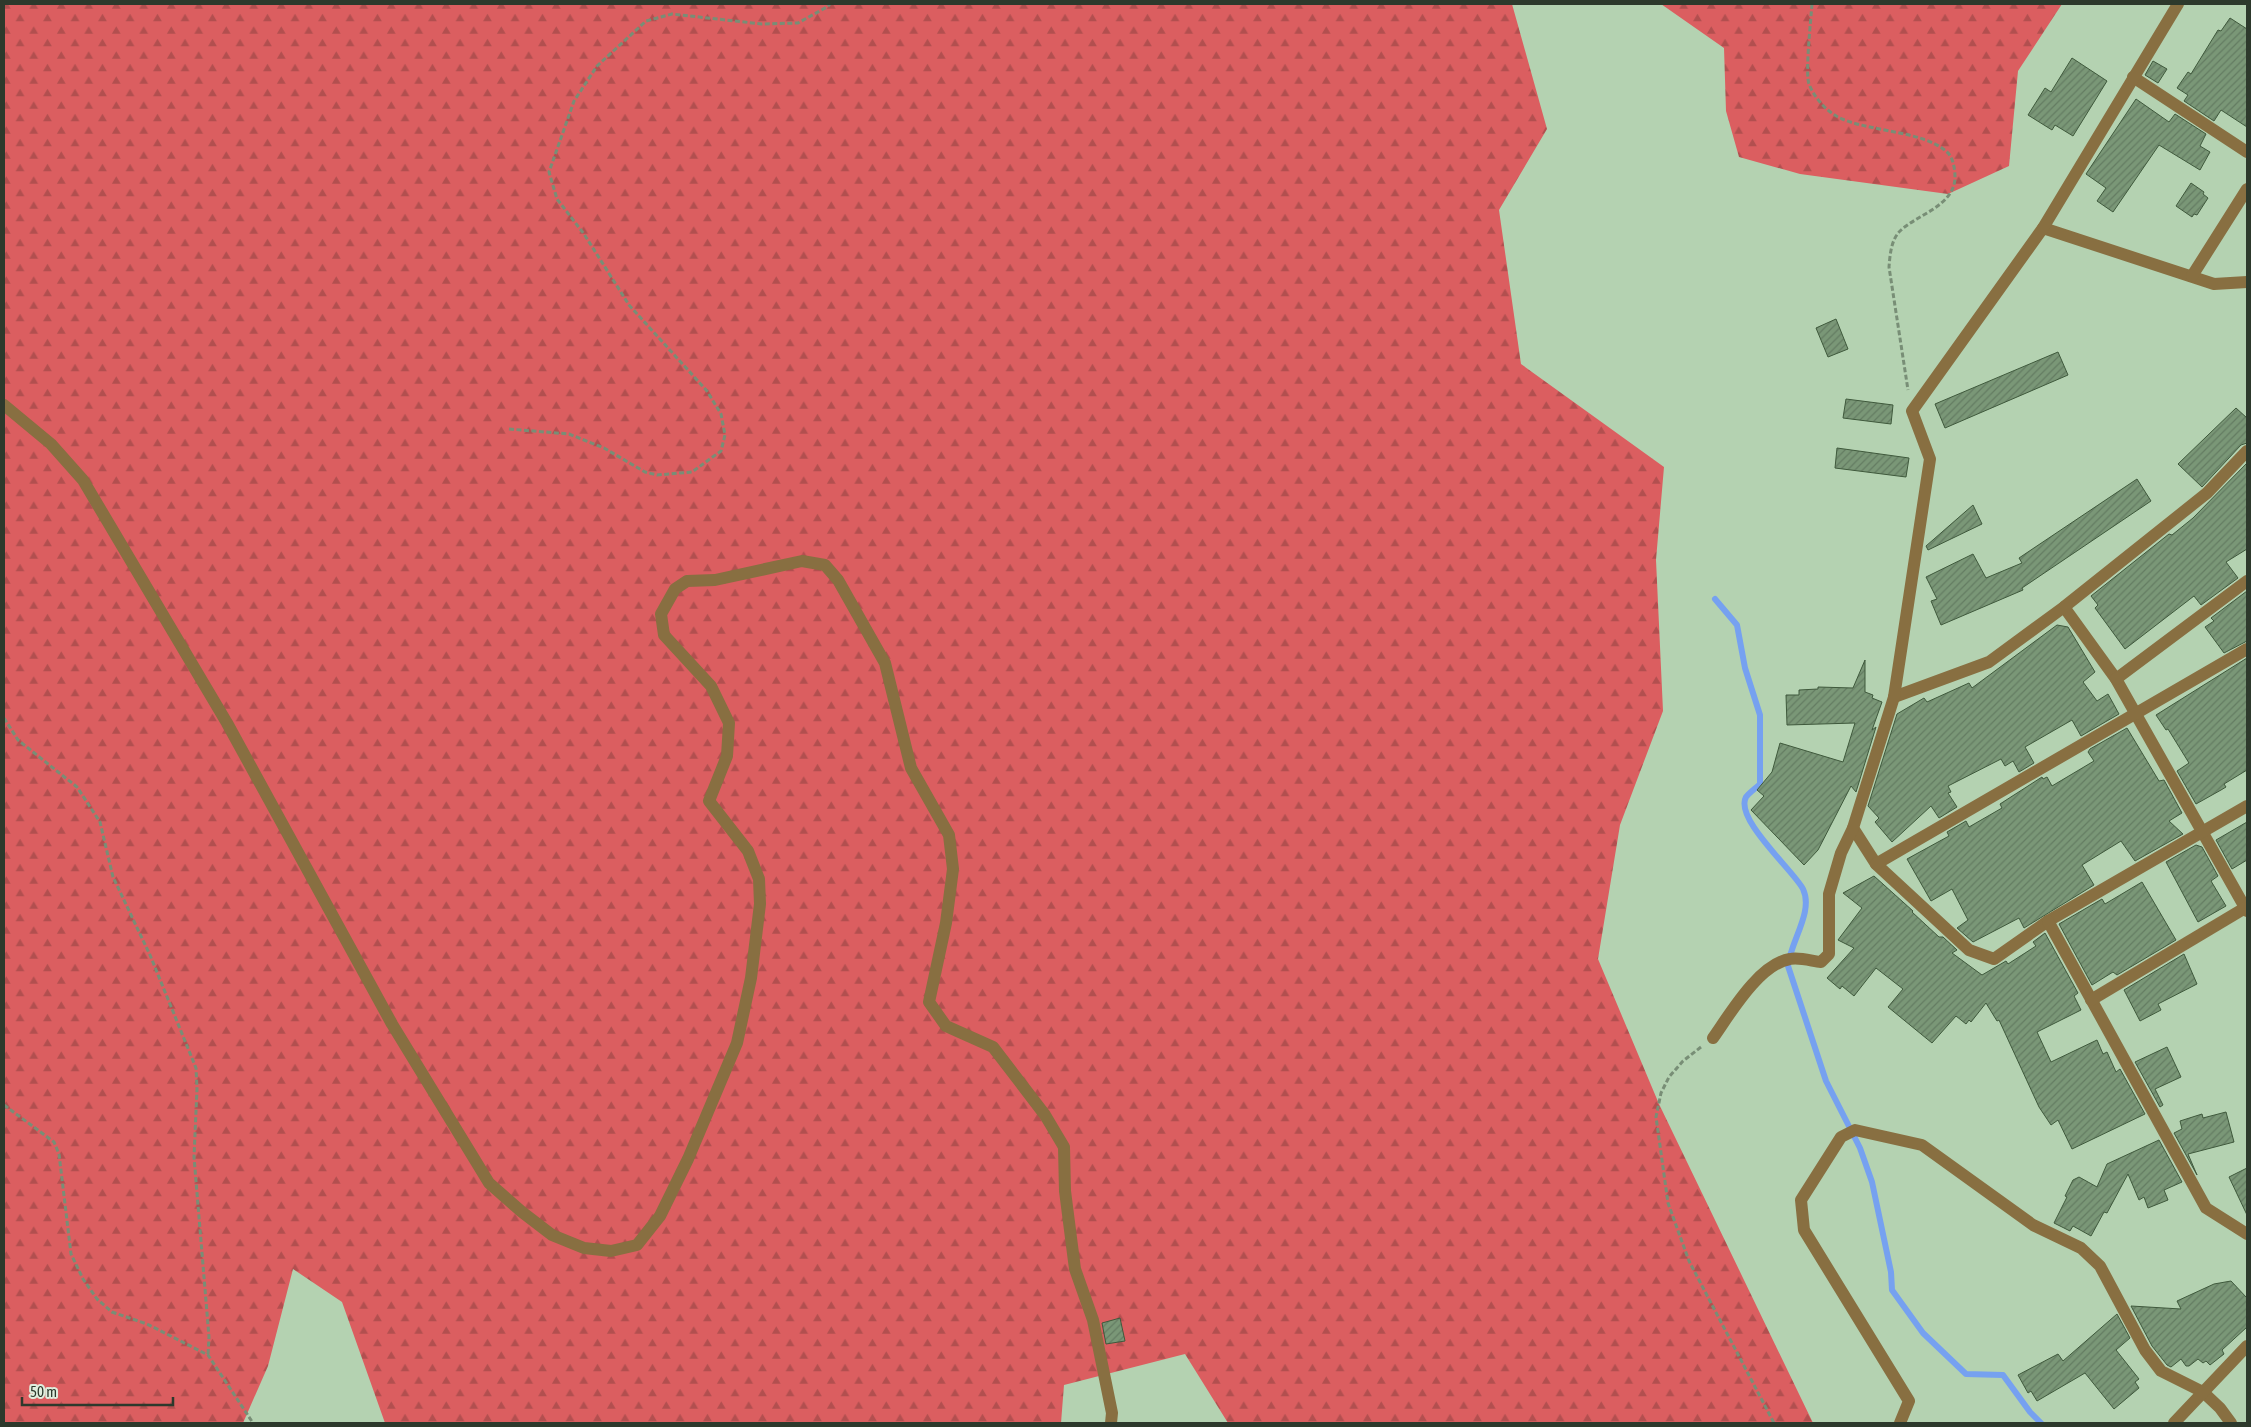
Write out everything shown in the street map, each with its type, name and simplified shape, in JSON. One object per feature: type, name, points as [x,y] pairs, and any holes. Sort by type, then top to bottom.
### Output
[{"type":"street","points":[[1713,1038],[1746,993],[1766,970],[1790,959],[1821,962],[1829,954],[1829,894],[1841,853],[1853,828],[1894,697],[1930,459],[1912,411],[2043,228],[2178,4]]},
{"type":"street","points":[[2133,77],[2247,152]]},
{"type":"street","points":[[2192,276],[2247,189]]},
{"type":"street","points":[[2043,228],[2214,284],[2247,282]]},
{"type":"street","points":[[4,405],[52,444],[83,480],[227,723],[392,1024],[489,1182],[522,1212],[552,1235],[584,1248],[611,1251],[638,1245],[660,1216],[688,1159],[737,1043],[752,968],[760,904],[759,879],[748,851],[709,801],[727,756],[729,723],[711,686],[664,635],[661,614],[675,589],[687,581],[715,580],[802,561],[825,566],[838,580],[885,664],[911,768],[949,835],[953,870],[946,923],[929,1002],[946,1026],[993,1047],[1044,1115],[1064,1147],[1065,1191],[1075,1269],[1094,1320],[1112,1413],[1111,1423]]},
{"type":"street","points":[[1894,697],[1988,662],[2064,607],[2207,493],[2247,452]]},
{"type":"street","points":[[2116,679],[2247,581]]},
{"type":"street","points":[[2064,607],[2116,679],[2246,910],[2090,1000]]},
{"type":"street","points":[[1876,864],[2247,649]]},
{"type":"street","points":[[1853,828],[1876,864],[1969,950],[1994,959],[2048,921],[2247,806]]},
{"type":"street","points":[[2048,921],[2206,1208],[2247,1234]]},
{"type":"street","points":[[1900,1423],[1909,1401],[1804,1230],[1801,1200],[1841,1137],[1856,1130],[1922,1145],[2033,1225],[2081,1248],[2100,1266],[2144,1350],[2160,1371],[2203,1392],[2220,1408],[2231,1423]]},
{"type":"street","points":[[2174,1423],[2247,1346]]},
{"type":"path","points":[[508,429],[569,434],[604,448],[645,472],[657,475],[692,472],[721,451],[725,435],[721,414],[707,391],[629,305],[584,234],[557,199],[549,172],[574,101],[597,66],[646,22],[672,14],[762,24],[798,23],[827,8],[830,4]]},
{"type":"path","points":[[1812,4],[1808,82],[1819,102],[1838,118],[1929,142],[1948,152],[1953,164],[1955,179],[1948,194],[1935,208],[1899,232],[1890,250],[1889,267],[1912,411]]},
{"type":"path","points":[[4,718],[18,740],[77,787],[100,822],[113,877],[150,954],[196,1068],[198,1089],[194,1158],[208,1328],[208,1355]]},
{"type":"path","points":[[1713,1038],[1683,1061],[1669,1077],[1661,1093],[1656,1117],[1668,1203],[1689,1261],[1774,1423]]},
{"type":"path","points":[[4,1105],[54,1142],[59,1154],[71,1254],[83,1279],[97,1299],[112,1312],[148,1324],[208,1355],[253,1423]]},
{"type":"green space","points":[[4,4],[1512,4],[1547,129],[1499,210],[1521,364],[1664,467],[1656,560],[1663,711],[1620,825],[1598,959],[1659,1104],[1813,1423],[1228,1423],[1185,1354],[1064,1385],[1061,1423],[385,1423],[342,1302],[293,1269],[268,1366],[243,1423],[4,1423]]},
{"type":"green space","points":[[1661,4],[2062,4],[2018,71],[2009,166],[1948,194],[1800,174],[1739,157],[1726,111],[1724,48]]},
{"type":"building","points":[[2230,18],[2247,29],[2247,127],[2221,110],[2214,121],[2184,101],[2188,95],[2177,88],[2188,72],[2191,74],[2218,30],[2221,31]]},
{"type":"building","points":[[2072,58],[2107,81],[2073,136],[2055,125],[2052,130],[2028,115],[2045,88],[2051,92]]},
{"type":"building","points":[[2153,61],[2167,69],[2158,83],[2145,75]]},
{"type":"building","points":[[2136,99],[2169,122],[2175,114],[2206,134],[2200,146],[2210,152],[2200,170],[2159,145],[2113,212],[2097,201],[2106,188],[2086,174]]},
{"type":"building","points":[[2191,183],[2204,192],[2203,194],[2208,198],[2197,215],[2194,214],[2192,217],[2176,206]]},
{"type":"building","points":[[1836,319],[1848,349],[1828,357],[1816,328]]},
{"type":"building","points":[[2058,352],[2068,375],[1945,428],[1935,404]]},
{"type":"building","points":[[1846,399],[1893,405],[1891,424],[1843,418]]},
{"type":"building","points":[[2236,408],[2247,418],[2247,443],[2241,445],[2202,487],[2178,464]]},
{"type":"building","points":[[1837,448],[1909,458],[1906,477],[1835,468]]},
{"type":"building","points":[[2247,463],[2247,549],[2226,562],[2238,578],[2201,605],[2194,596],[2125,649],[2095,608],[2098,605],[2091,596],[2169,534],[2172,535],[2193,518]]},
{"type":"building","points":[[2137,479],[2151,501],[2022,588],[2023,590],[1941,625],[1931,601],[1937,599],[1926,577],[1973,554],[1986,578],[2022,563],[2019,558]]},
{"type":"building","points":[[1973,505],[1982,524],[1928,550],[1926,546]]},
{"type":"building","points":[[2247,591],[2247,641],[2224,653],[2205,627],[2214,621],[2211,618]]},
{"type":"building","points":[[2057,625],[2068,627],[2095,672],[2083,682],[2097,701],[2108,694],[2119,714],[2081,736],[2072,720],[2025,747],[2034,763],[2019,772],[2013,761],[2005,766],[2001,759],[1948,786],[1951,792],[1948,793],[1957,807],[1939,818],[1931,806],[1892,842],[1875,822],[1879,818],[1868,806],[1897,714],[1924,698],[1927,702],[1969,683],[1972,688]]},
{"type":"building","points":[[2247,658],[2247,770],[2224,784],[2226,787],[2196,804],[2177,771],[2189,763],[2168,729],[2166,730],[2156,715]]},
{"type":"building","points":[[1865,660],[1865,692],[1873,695],[1872,698],[1882,702],[1872,730],[1876,727],[1856,792],[1851,786],[1818,850],[1804,865],[1751,810],[1764,796],[1757,790],[1772,772],[1780,743],[1843,762],[1855,723],[1787,725],[1786,695],[1799,695],[1799,690],[1818,689],[1818,687],[1853,688]]},
{"type":"building","points":[[2127,728],[2159,781],[2164,780],[2182,813],[2169,821],[2183,834],[2135,861],[2121,841],[2082,865],[2094,885],[2024,928],[2019,918],[1973,942],[1957,928],[1968,920],[1952,889],[1931,901],[1907,859],[1949,836],[1947,832],[1966,821],[1969,827],[2002,808],[2000,804],[2042,777],[2043,779],[2047,777],[2052,786],[2094,761],[2088,752],[2090,749]]},
{"type":"building","points":[[2247,822],[2247,860],[2232,869],[2216,840]]},
{"type":"building","points":[[2196,845],[2202,847],[2218,876],[2211,881],[2226,906],[2198,922],[2166,862]]},
{"type":"building","points":[[1874,876],[1939,937],[1943,937],[1957,950],[1952,953],[1982,975],[2006,961],[2008,964],[2036,946],[2033,942],[2045,933],[2078,993],[2074,996],[2081,1010],[2037,1032],[2051,1062],[2097,1040],[2103,1054],[2107,1052],[2116,1072],[2120,1069],[2145,1114],[2072,1149],[2058,1120],[2051,1125],[2039,1107],[1999,1020],[1997,1021],[1986,1003],[1971,1022],[1969,1020],[1966,1024],[1956,1016],[1932,1043],[1888,1007],[1903,989],[1876,968],[1854,996],[1842,986],[1840,989],[1827,978],[1854,948],[1838,940],[1862,908],[1843,893]]},
{"type":"building","points":[[2142,882],[2176,940],[2117,975],[2113,972],[2092,985],[2059,924],[2102,899],[2105,904]]},
{"type":"building","points":[[2184,954],[2197,984],[2158,1004],[2161,1010],[2140,1021],[2124,990]]},
{"type":"building","points":[[2167,1047],[2181,1077],[2155,1089],[2163,1105],[2160,1107],[2135,1062]]},
{"type":"building","points":[[2226,1112],[2234,1142],[2188,1154],[2197,1175],[2174,1133],[2182,1129],[2180,1121],[2202,1114],[2203,1118]]},
{"type":"building","points":[[2159,1140],[2182,1182],[2164,1190],[2168,1200],[2148,1208],[2144,1197],[2139,1200],[2128,1174],[2107,1213],[2104,1212],[2091,1236],[2073,1226],[2070,1231],[2054,1223],[2073,1180],[2079,1177],[2097,1187],[2107,1164]]},
{"type":"building","points":[[2247,1168],[2247,1215],[2229,1177]]},
{"type":"building","points":[[2231,1281],[2247,1298],[2247,1327],[2222,1350],[2224,1354],[2210,1365],[2206,1361],[2203,1363],[2198,1359],[2189,1366],[2186,1366],[2181,1359],[2171,1367],[2167,1365],[2152,1346],[2131,1306],[2181,1309],[2177,1301],[2214,1284]]},
{"type":"building","points":[[2117,1314],[2130,1338],[2116,1350],[2139,1379],[2135,1382],[2139,1388],[2114,1409],[2085,1373],[2037,1401],[2031,1391],[2028,1393],[2018,1375],[2058,1354],[2063,1361]]},
{"type":"building","points":[[1120,1318],[1125,1341],[1106,1344],[1102,1323]]},
{"type":"waterway","points":[[1715,599],[1737,625],[1745,668],[1760,715],[1760,784],[1746,797],[1745,807],[1756,831],[1803,889],[1806,898],[1804,917],[1788,966],[1826,1081],[1860,1148],[1872,1182],[1891,1272],[1892,1290],[1923,1333],[1966,1374],[2003,1375],[2030,1412],[2041,1423]]}]
